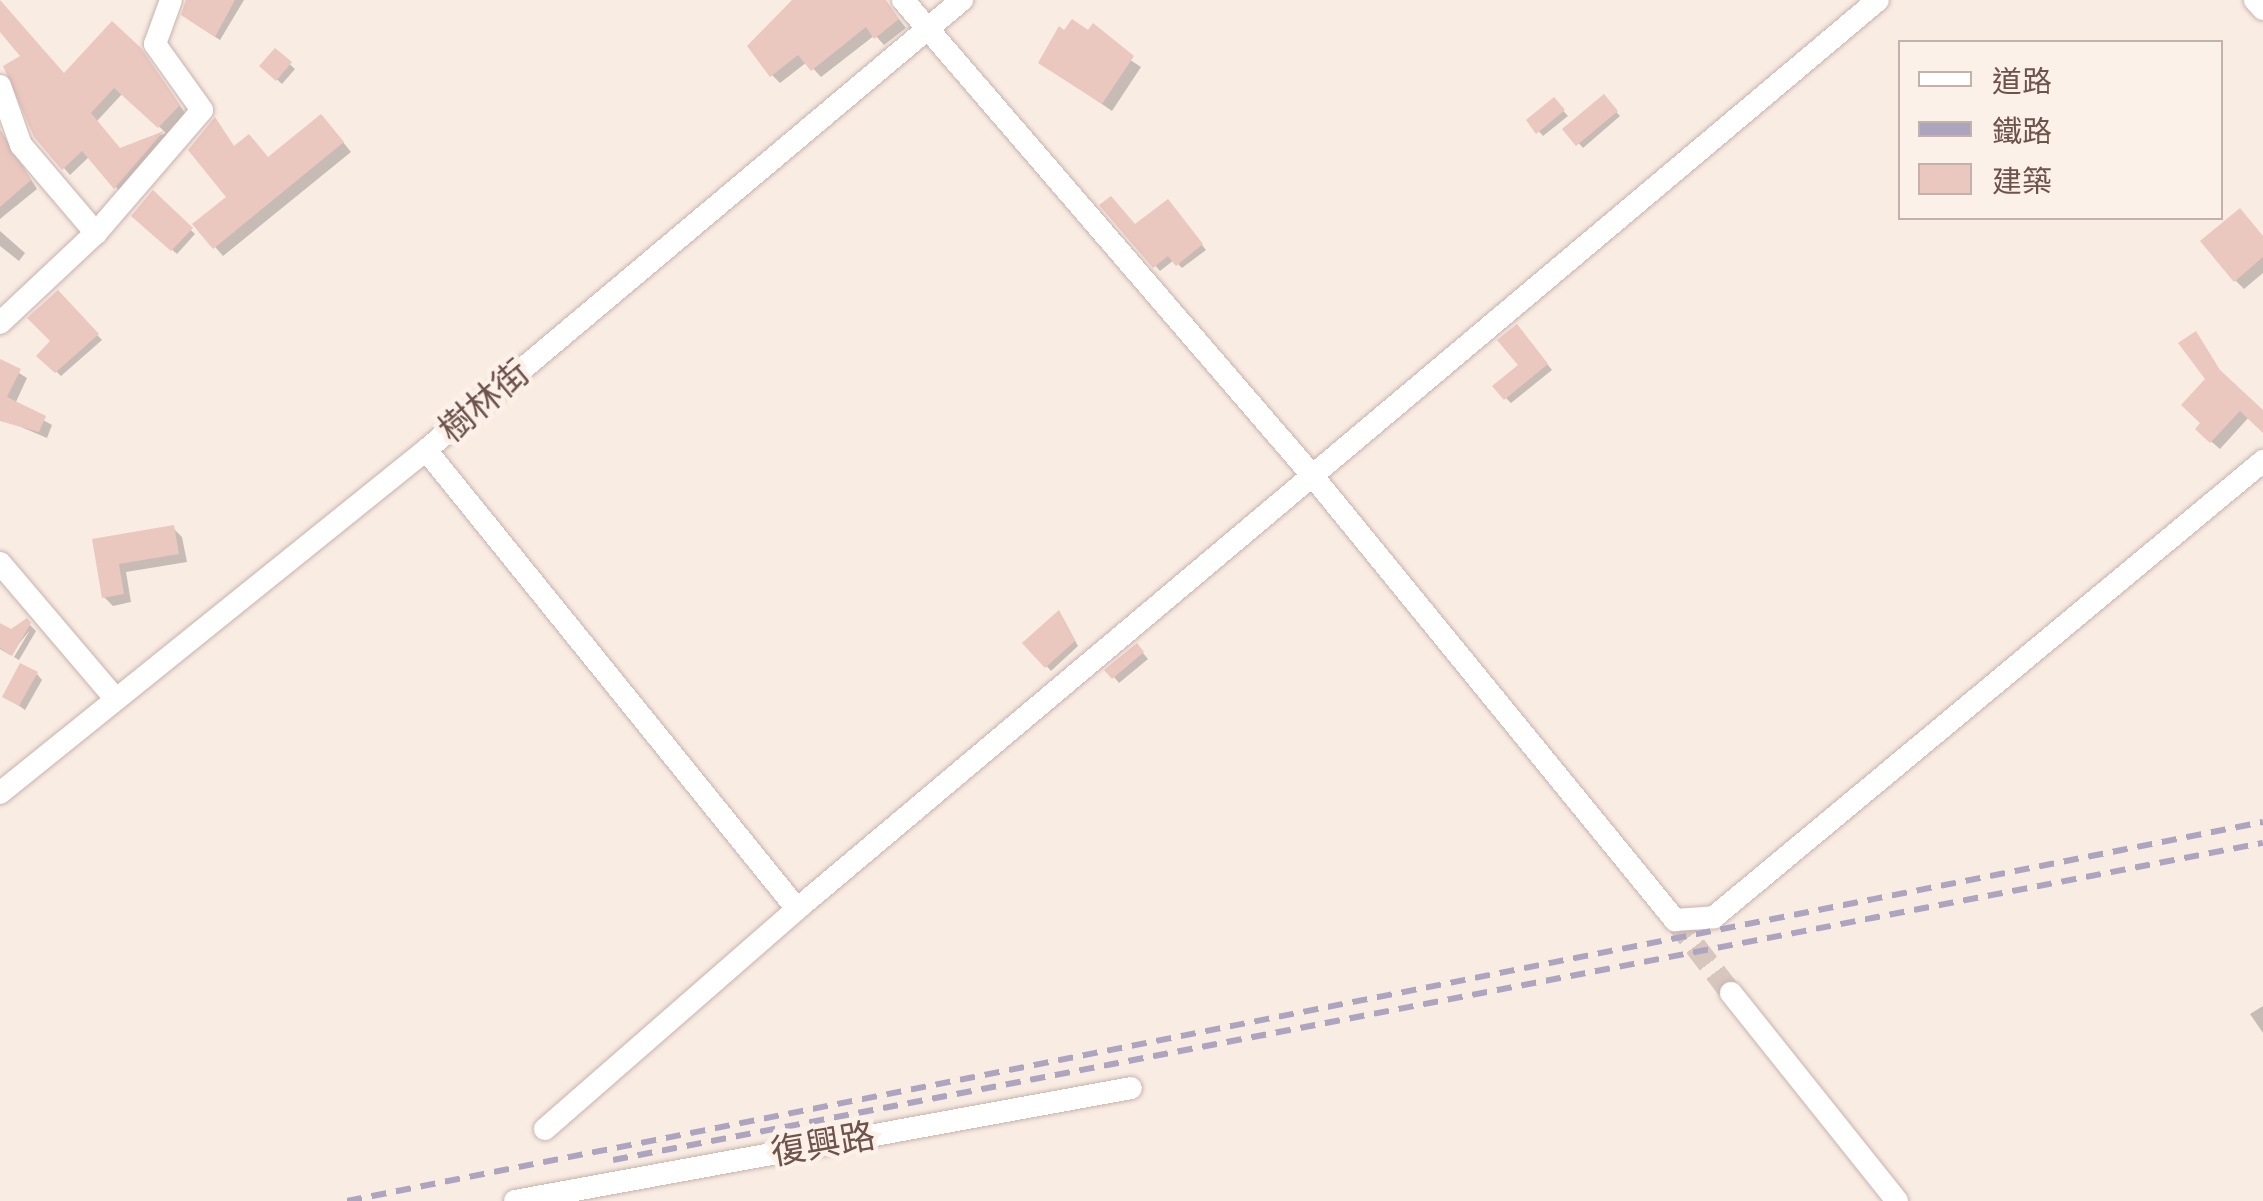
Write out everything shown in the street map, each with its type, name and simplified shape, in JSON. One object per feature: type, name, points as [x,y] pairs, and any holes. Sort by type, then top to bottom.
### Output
[{"type":"street","points":[[0,323],[96,233],[202,110],[155,44],[170,0]]},
{"type":"street","points":[[902,0],[1310,474],[1675,920],[1714,917],[2263,461]]},
{"type":"street","name":"樹林街","points":[[0,793],[113,696],[426,450],[962,0]]},
{"type":"street","points":[[545,1128],[1310,474],[1878,0]]},
{"type":"street","points":[[2255,0],[2263,9]]},
{"type":"street","points":[[0,86],[20,145],[96,233]]},
{"type":"street","points":[[426,450],[797,909]]},
{"type":"street","points":[[0,563],[113,696]]},
{"type":"street","points":[[1731,994],[1897,1201]]},
{"type":"street","name":"復興路","points":[[516,1201],[1131,1088]]},
{"type":"building","points":[[0,0],[64,73],[112,21],[141,48],[180,105],[158,128],[114,88],[91,113],[120,148],[164,131],[114,189],[82,151],[62,170],[34,137],[3,66],[20,56],[0,32]]},
{"type":"building","points":[[186,0],[235,0],[215,37],[181,15]]},
{"type":"building","points":[[792,0],[886,0],[899,19],[874,39],[866,27],[811,71],[798,55],[770,77],[747,46]]},
{"type":"building","points":[[1072,19],[1088,30],[1093,23],[1134,56],[1102,104],[1038,63],[1059,26],[1064,30]]},
{"type":"building","points":[[275,48],[292,62],[276,81],[259,66]]},
{"type":"building","points":[[1604,94],[1618,111],[1576,146],[1562,129]]},
{"type":"building","points":[[1554,97],[1565,110],[1536,134],[1526,120]]},
{"type":"building","points":[[321,114],[344,142],[213,249],[192,224],[226,197],[188,150],[215,117],[234,146],[249,134],[268,157]]},
{"type":"building","points":[[0,131],[31,180],[0,207]]},
{"type":"building","points":[[153,190],[193,228],[171,251],[131,216]]},
{"type":"building","points":[[1111,196],[1135,224],[1168,199],[1203,244],[1176,266],[1168,256],[1153,268],[1099,205]]},
{"type":"building","points":[[2240,208],[2263,236],[2263,257],[2234,282],[2200,241]]},
{"type":"building","points":[[58,290],[99,334],[55,373],[36,356],[50,341],[27,318]]},
{"type":"building","points":[[1517,324],[1548,364],[1504,400],[1492,386],[1518,365],[1497,340]]},
{"type":"building","points":[[2196,331],[2220,370],[2263,410],[2263,433],[2240,411],[2210,443],[2195,429],[2200,423],[2181,405],[2205,379],[2178,343]]},
{"type":"building","points":[[0,359],[21,369],[7,397],[46,416],[39,432],[0,421]]},
{"type":"building","points":[[174,525],[179,554],[119,564],[124,594],[102,598],[92,539]]},
{"type":"building","points":[[1059,610],[1075,641],[1045,668],[1022,643]]},
{"type":"building","points":[[27,618],[31,623],[12,656],[0,648],[0,623],[11,629]]},
{"type":"building","points":[[1137,643],[1144,652],[1112,679],[1104,670]]},
{"type":"building","points":[[20,663],[38,672],[19,706],[2,697]]},
{"type":"tunnel","points":[[1675,920],[1731,993]]},
{"type":"railway","points":[[347,1201],[2263,822]]},
{"type":"railway","points":[[613,1160],[2263,843]]}]
